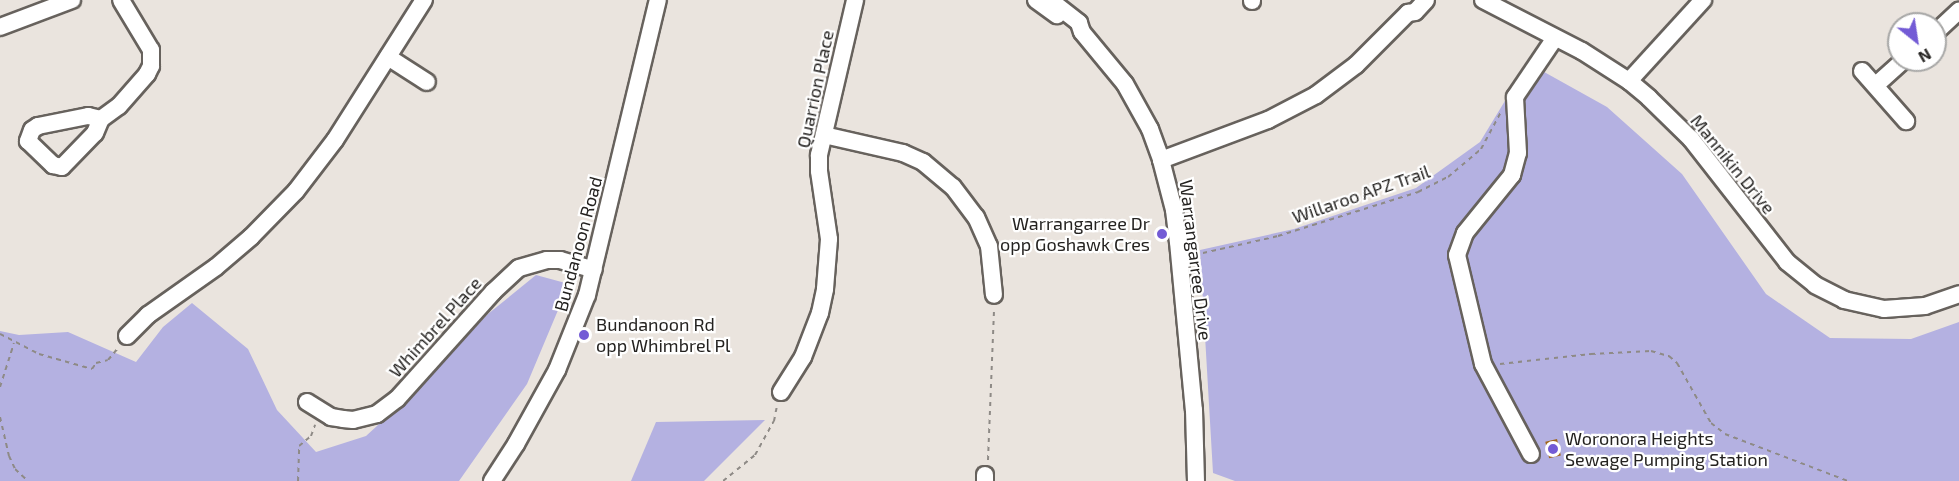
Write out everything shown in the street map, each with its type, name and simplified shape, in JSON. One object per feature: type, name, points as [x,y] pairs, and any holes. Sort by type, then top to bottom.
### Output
[{"type":"street","points":[[0,27],[72,0]]},
{"type":"street","points":[[101,119],[119,106],[151,66],[152,50],[122,0]]},
{"type":"street","points":[[127,336],[148,315],[216,267],[275,214],[336,140],[424,0]]},
{"type":"street","name":"Bundanoon Road","points":[[492,481],[516,444],[557,370],[594,270],[658,0]]},
{"type":"street","name":"Quarrion Place","points":[[781,392],[803,357],[820,313],[825,289],[829,239],[819,171],[824,135],[855,0]]},
{"type":"street","name":"Warrangarree Drive","points":[[1036,0],[1073,29],[1082,32]]},
{"type":"street","name":"Warrangarree Drive","points":[[1050,0],[1079,23],[1082,32],[1125,84],[1150,129],[1161,160],[1174,210],[1194,410],[1196,481]]},
{"type":"street","points":[[1161,160],[1258,124],[1316,95],[1368,54],[1410,7],[1415,12],[1426,0]]},
{"type":"street","name":"Mannikin Drive","points":[[1483,0],[1582,51],[1629,81],[1691,139],[1787,262],[1815,285],[1844,300],[1884,309],[1926,306],[1959,294]]},
{"type":"street","points":[[1629,81],[1703,0]]},
{"type":"street","points":[[1955,0],[1959,6]]},
{"type":"street","points":[[1947,22],[1959,11]]},
{"type":"street","points":[[1531,454],[1483,364],[1457,255],[1465,233],[1512,175],[1518,153],[1515,97],[1555,38]]},
{"type":"street","points":[[388,57],[427,82]]},
{"type":"street","points":[[1862,71],[1906,121]]},
{"type":"street","points":[[1876,85],[1891,72]]},
{"type":"street","points":[[824,135],[903,153],[923,162],[953,187],[976,217],[989,246],[994,295]]},
{"type":"street","name":"Whimbrel Place","points":[[313,407],[331,417],[353,420],[377,414],[388,407],[493,292],[519,268],[554,260],[594,270]]},
{"type":"path","name":"Willaroo APZ Trail","points":[[1179,258],[1323,224],[1398,199],[1438,182],[1448,177],[1481,149],[1498,115],[1515,97]]},
{"type":"path","points":[[985,478],[989,456],[994,295]]},
{"type":"path","points":[[0,334],[14,343],[62,362],[92,369],[96,363],[112,357],[127,336]]},
{"type":"path","points":[[0,387],[14,343]]},
{"type":"path","points":[[1483,364],[1509,364],[1590,354],[1651,351],[1669,356],[1677,363],[1711,423],[1725,434],[1848,481]]},
{"type":"path","points":[[723,481],[755,455],[774,421],[781,392]]},
{"type":"path","points":[[298,481],[299,446],[311,436],[313,407]]},
{"type":"path","points":[[0,417],[9,456],[15,469],[28,481]]},
{"type":"shaded area","points":[[1528,63],[1607,107],[1682,174],[1766,294],[1830,338],[1911,339],[1959,322],[1959,481],[1235,481],[1213,473],[1200,250],[1294,229],[1416,188],[1480,142]]},
{"type":"shaded area","points":[[536,275],[569,284],[527,384],[459,481],[0,481],[0,331],[19,335],[68,332],[136,362],[163,327],[192,303],[248,349],[277,410],[316,452],[366,436],[413,393],[488,314]]},
{"type":"shaded area","points":[[765,420],[704,481],[631,481],[656,422]]},
{"type":"building","name":"Woronora Heights Sewage Pumping Station","points":[[1557,439],[1561,456],[1549,458],[1545,442]]},
{"type":"place","name":"Warrangarree Dr opp Goshawk Cres","points":[[1162,234]]},
{"type":"place","name":"Bundanoon Rd opp Whimbrel Pl","points":[[584,335]]},
{"type":"place","name":"Woronora Heights Sewage Pumping Station","points":[[1553,449]]}]
